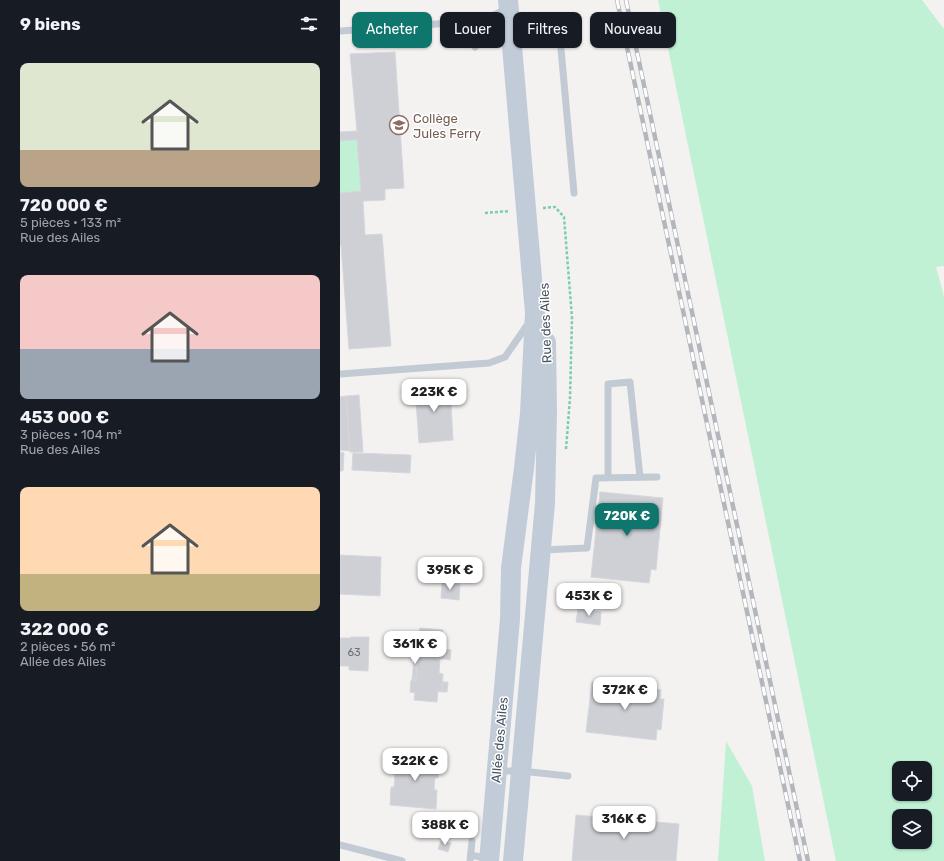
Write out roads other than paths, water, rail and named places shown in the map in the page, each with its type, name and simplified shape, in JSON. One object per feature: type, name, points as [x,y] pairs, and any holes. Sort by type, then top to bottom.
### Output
[{"type":"main road","name":"Rue des Ailes","points":[[512,2],[513,12]]},
{"type":"main road","name":"Rue des Ailes","points":[[510,619],[511,568],[530,413],[535,313],[518,48]]},
{"type":"main road","name":"Rue des Ailes","points":[[518,48],[538,208],[545,314],[547,411],[545,503],[532,647]]},
{"type":"main road","name":"Allée des Ailes","points":[[484,859],[497,770],[510,619]]},
{"type":"main road","name":"Allée des Ailes","points":[[513,861],[532,647]]},
{"type":"lane","points":[[340,31],[464,22],[494,15],[512,2]]},
{"type":"lane","points":[[561,48],[574,193]]},
{"type":"lane","points":[[340,374],[489,363],[505,357],[535,313]]},
{"type":"lane","points":[[608,478],[608,384],[630,382],[640,478]]},
{"type":"lane","points":[[540,550],[587,548],[596,478],[658,477]]},
{"type":"lane","points":[[497,770],[568,776]]},
{"type":"lane","points":[[472,841],[484,859]]},
{"type":"lane","points":[[340,845],[402,861]]},
{"type":"railway","points":[[617,0],[800,861]]},
{"type":"railway","points":[[626,0],[808,861]]},
{"type":"place","name":"Collège Jules Ferry","points":[[399,125]]}]
